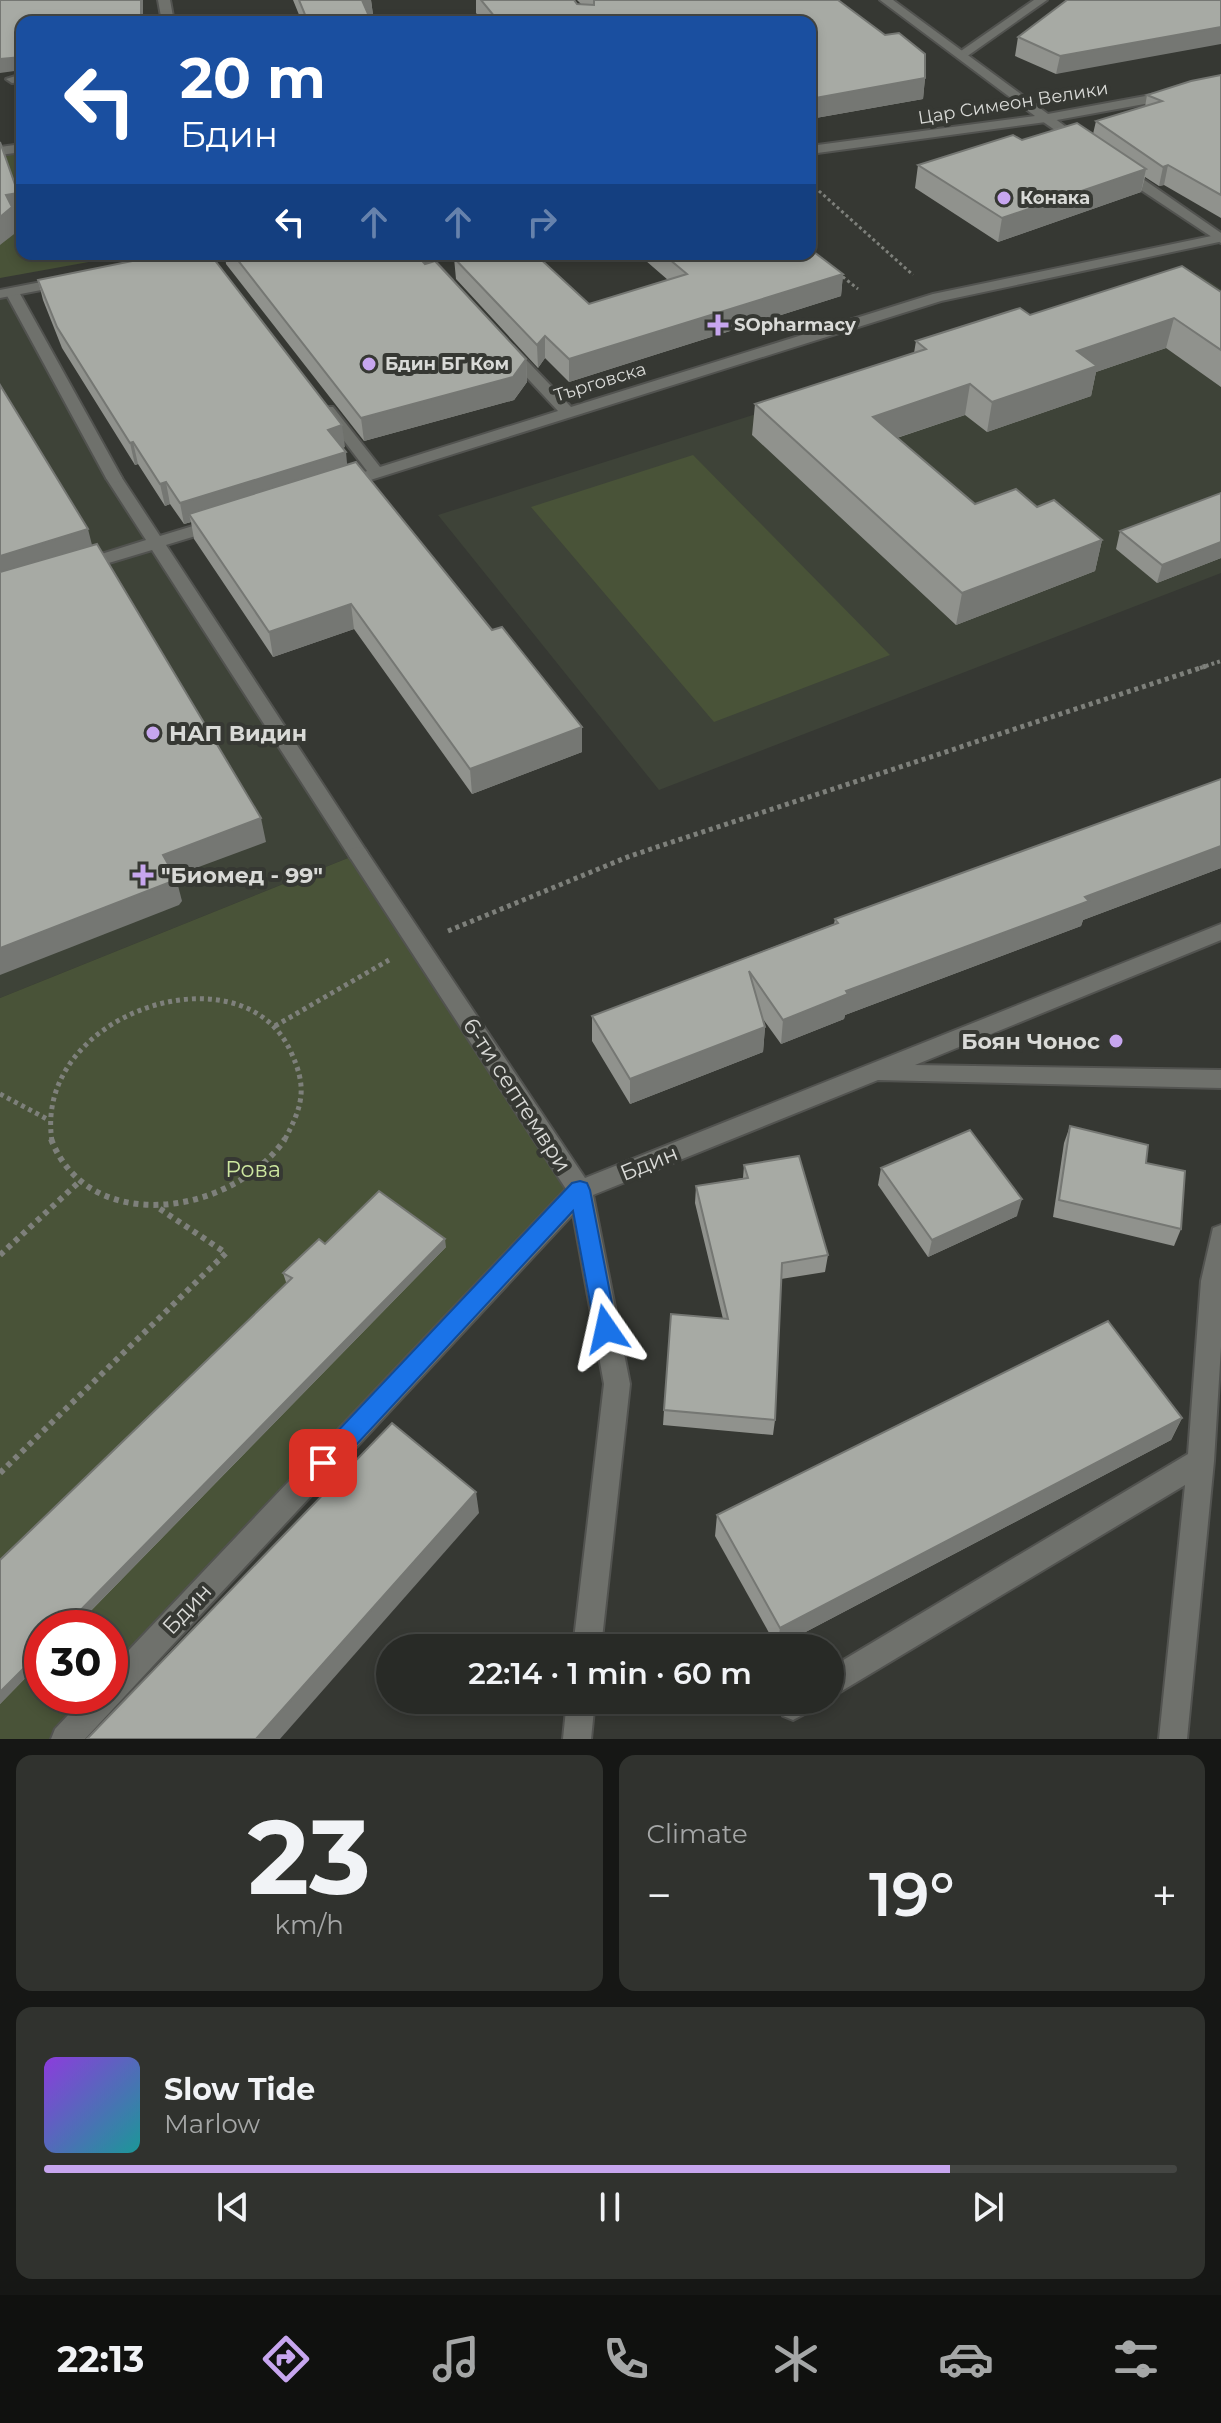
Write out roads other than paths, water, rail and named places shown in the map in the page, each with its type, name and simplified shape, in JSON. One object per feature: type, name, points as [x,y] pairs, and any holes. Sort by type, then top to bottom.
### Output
[{"type":"street","points":[[886,0],[1096,153]]},
{"type":"street","points":[[962,55],[1041,0]]},
{"type":"street","name":"Цар Симеон Велики","points":[[816,149],[1046,118],[1221,86]]},
{"type":"street","points":[[1108,161],[1220,239]]},
{"type":"street","name":"Търговска","points":[[332,487],[938,297],[1220,239]]},
{"type":"street","points":[[425,260],[462,300]]},
{"type":"street","points":[[6,293],[87,277]]},
{"type":"street","name":"6-ти септември","points":[[6,293],[155,543],[580,1190],[617,1384],[589,1634]]},
{"type":"street","points":[[494,334],[568,413]]},
{"type":"street","points":[[319,398],[377,473]]},
{"type":"street","points":[[70,569],[229,520]]},
{"type":"street","name":"Бдин","points":[[128,1672],[580,1190],[1221,932]]},
{"type":"street","points":[[877,1073],[1221,1079]]},
{"type":"street","points":[[1173,1739],[1221,1235]]},
{"type":"street","points":[[844,1676],[1201,1461]]},
{"type":"street","points":[[65,1739],[89,1714]]},
{"type":"street","points":[[577,1739],[580,1714]]},
{"type":"place","name":"Конака","points":[[1004,198]]},
{"type":"place","name":"SOpharmacy","points":[[718,325]]},
{"type":"place","name":"Бдин БГ Ком","points":[[369,364]]},
{"type":"place","name":"НАП Видин","points":[[153,733]]},
{"type":"place","name":"\"Биомед - 99\"","points":[[143,875]]},
{"type":"place","name":"Боян Чонос","points":[[1116,1041]]},
{"type":"park label","name":"Рова","points":[[253,1169]]}]
